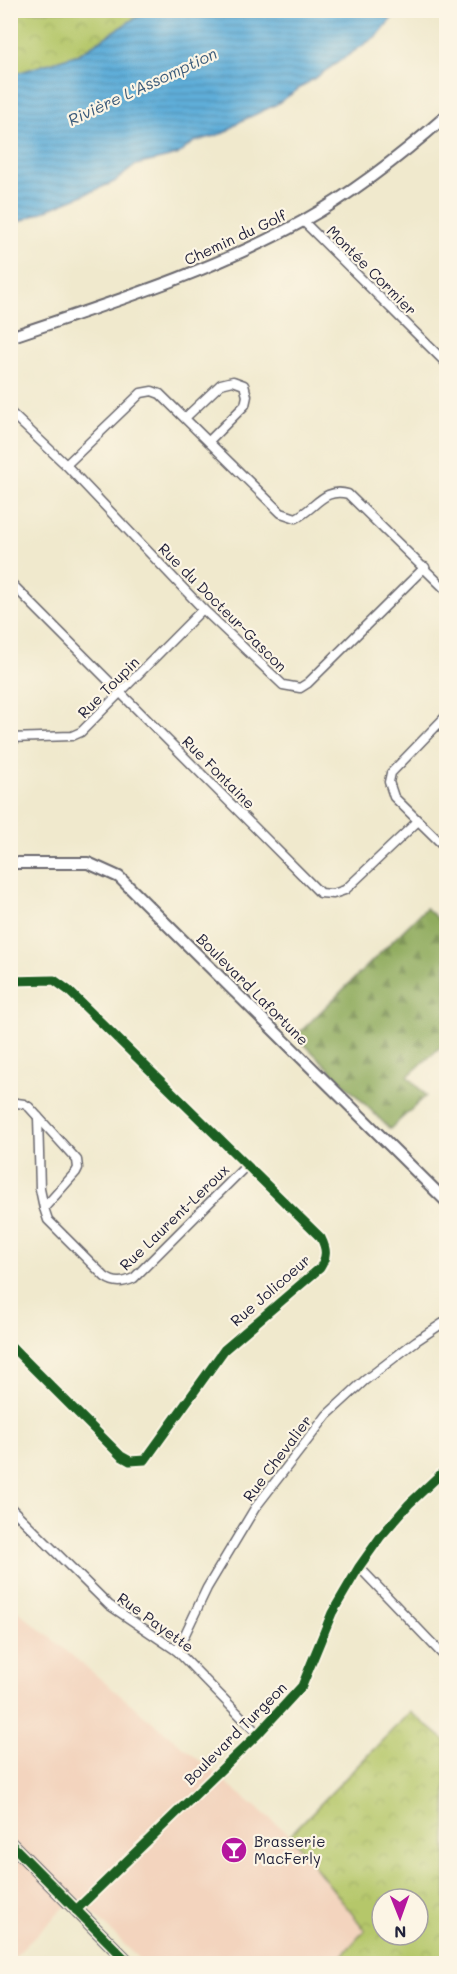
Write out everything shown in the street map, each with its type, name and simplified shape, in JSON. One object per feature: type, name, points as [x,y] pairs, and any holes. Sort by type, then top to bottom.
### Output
[{"type":"main road","points":[[10,1843],[130,1964]]},
{"type":"street","name":"Chemin du Golf","points":[[10,337],[184,277],[303,221],[376,174],[447,116]]},
{"type":"street","name":"Montée Cormier","points":[[303,221],[447,363]]},
{"type":"street","points":[[185,418],[221,384],[233,381],[244,385],[247,396],[245,405],[209,441]]},
{"type":"street","points":[[66,465],[141,393],[152,391],[160,394],[281,513],[296,518],[329,493],[338,491],[348,494],[447,590]]},
{"type":"street","name":"Rue du Docteur-Gascon","points":[[10,412],[66,465],[203,609],[283,686],[300,688],[308,683],[425,567]]},
{"type":"street","name":"Rue Fontaine","points":[[10,582],[320,893],[333,894],[345,890],[418,821]]},
{"type":"street","name":"Rue Toupin","points":[[10,738],[72,736],[89,726],[203,609]]},
{"type":"street","points":[[447,716],[391,773],[389,782],[394,797],[447,848]]},
{"type":"street","name":"Boulevard Lafortune","points":[[10,863],[88,862],[109,870],[119,877],[447,1201]]},
{"type":"street","name":"Rue Jolicoeur","points":[[10,981],[54,980],[62,984],[321,1238],[326,1248],[326,1257],[320,1268],[224,1350],[145,1460],[130,1461],[121,1456],[10,1345]]},
{"type":"street","points":[[10,1102],[24,1104],[75,1156],[78,1168],[44,1208]]},
{"type":"street","name":"Rue Laurent-Leroux","points":[[38,1117],[40,1189],[48,1220],[105,1277],[117,1282],[134,1278],[246,1166]]},
{"type":"street","name":"Rue Chevalier","points":[[177,1651],[207,1588],[255,1508],[327,1414],[364,1381],[416,1341],[447,1321]]},
{"type":"street","name":"Boulevard Turgeon","points":[[76,1910],[258,1734],[302,1686],[332,1613],[359,1567],[381,1536],[409,1504],[447,1469]]},
{"type":"street","points":[[437,1476],[447,1485]]},
{"type":"street","name":"Rue Payette","points":[[10,1507],[109,1605],[177,1651],[258,1734]]},
{"type":"street","points":[[359,1567],[447,1658]]},
{"type":"shaded area","points":[[18,1611],[290,1835],[365,1930],[335,1963],[143,1963],[76,1896],[11,1960],[10,1619]]},
{"type":"green space","points":[[11,11],[146,11],[79,54],[11,75]]},
{"type":"green space","points":[[426,908],[446,926],[446,1042],[408,1076],[426,1096],[390,1129],[296,1036]]},
{"type":"green space","points":[[410,1712],[446,1741],[446,1963],[335,1963],[365,1930],[290,1835]]},
{"type":"water","name":"Rivière L'Assomption","points":[[146,11],[398,11],[378,35],[275,105],[241,121],[224,133],[194,142],[177,155],[136,165],[114,182],[11,225],[11,75],[79,54]]},
{"type":"cycle path","points":[[10,981],[54,980],[68,990],[321,1238],[325,1253],[320,1268],[224,1350],[145,1460],[130,1461],[121,1456],[10,1345]]},
{"type":"cycle path","points":[[76,1910],[258,1734],[302,1686],[332,1613],[359,1567],[381,1536],[409,1504],[446,1469]]},
{"type":"cycle path","points":[[10,1843],[130,1964]]},
{"type":"place","name":"Brasserie MacFerly","points":[[234,1850]]}]
